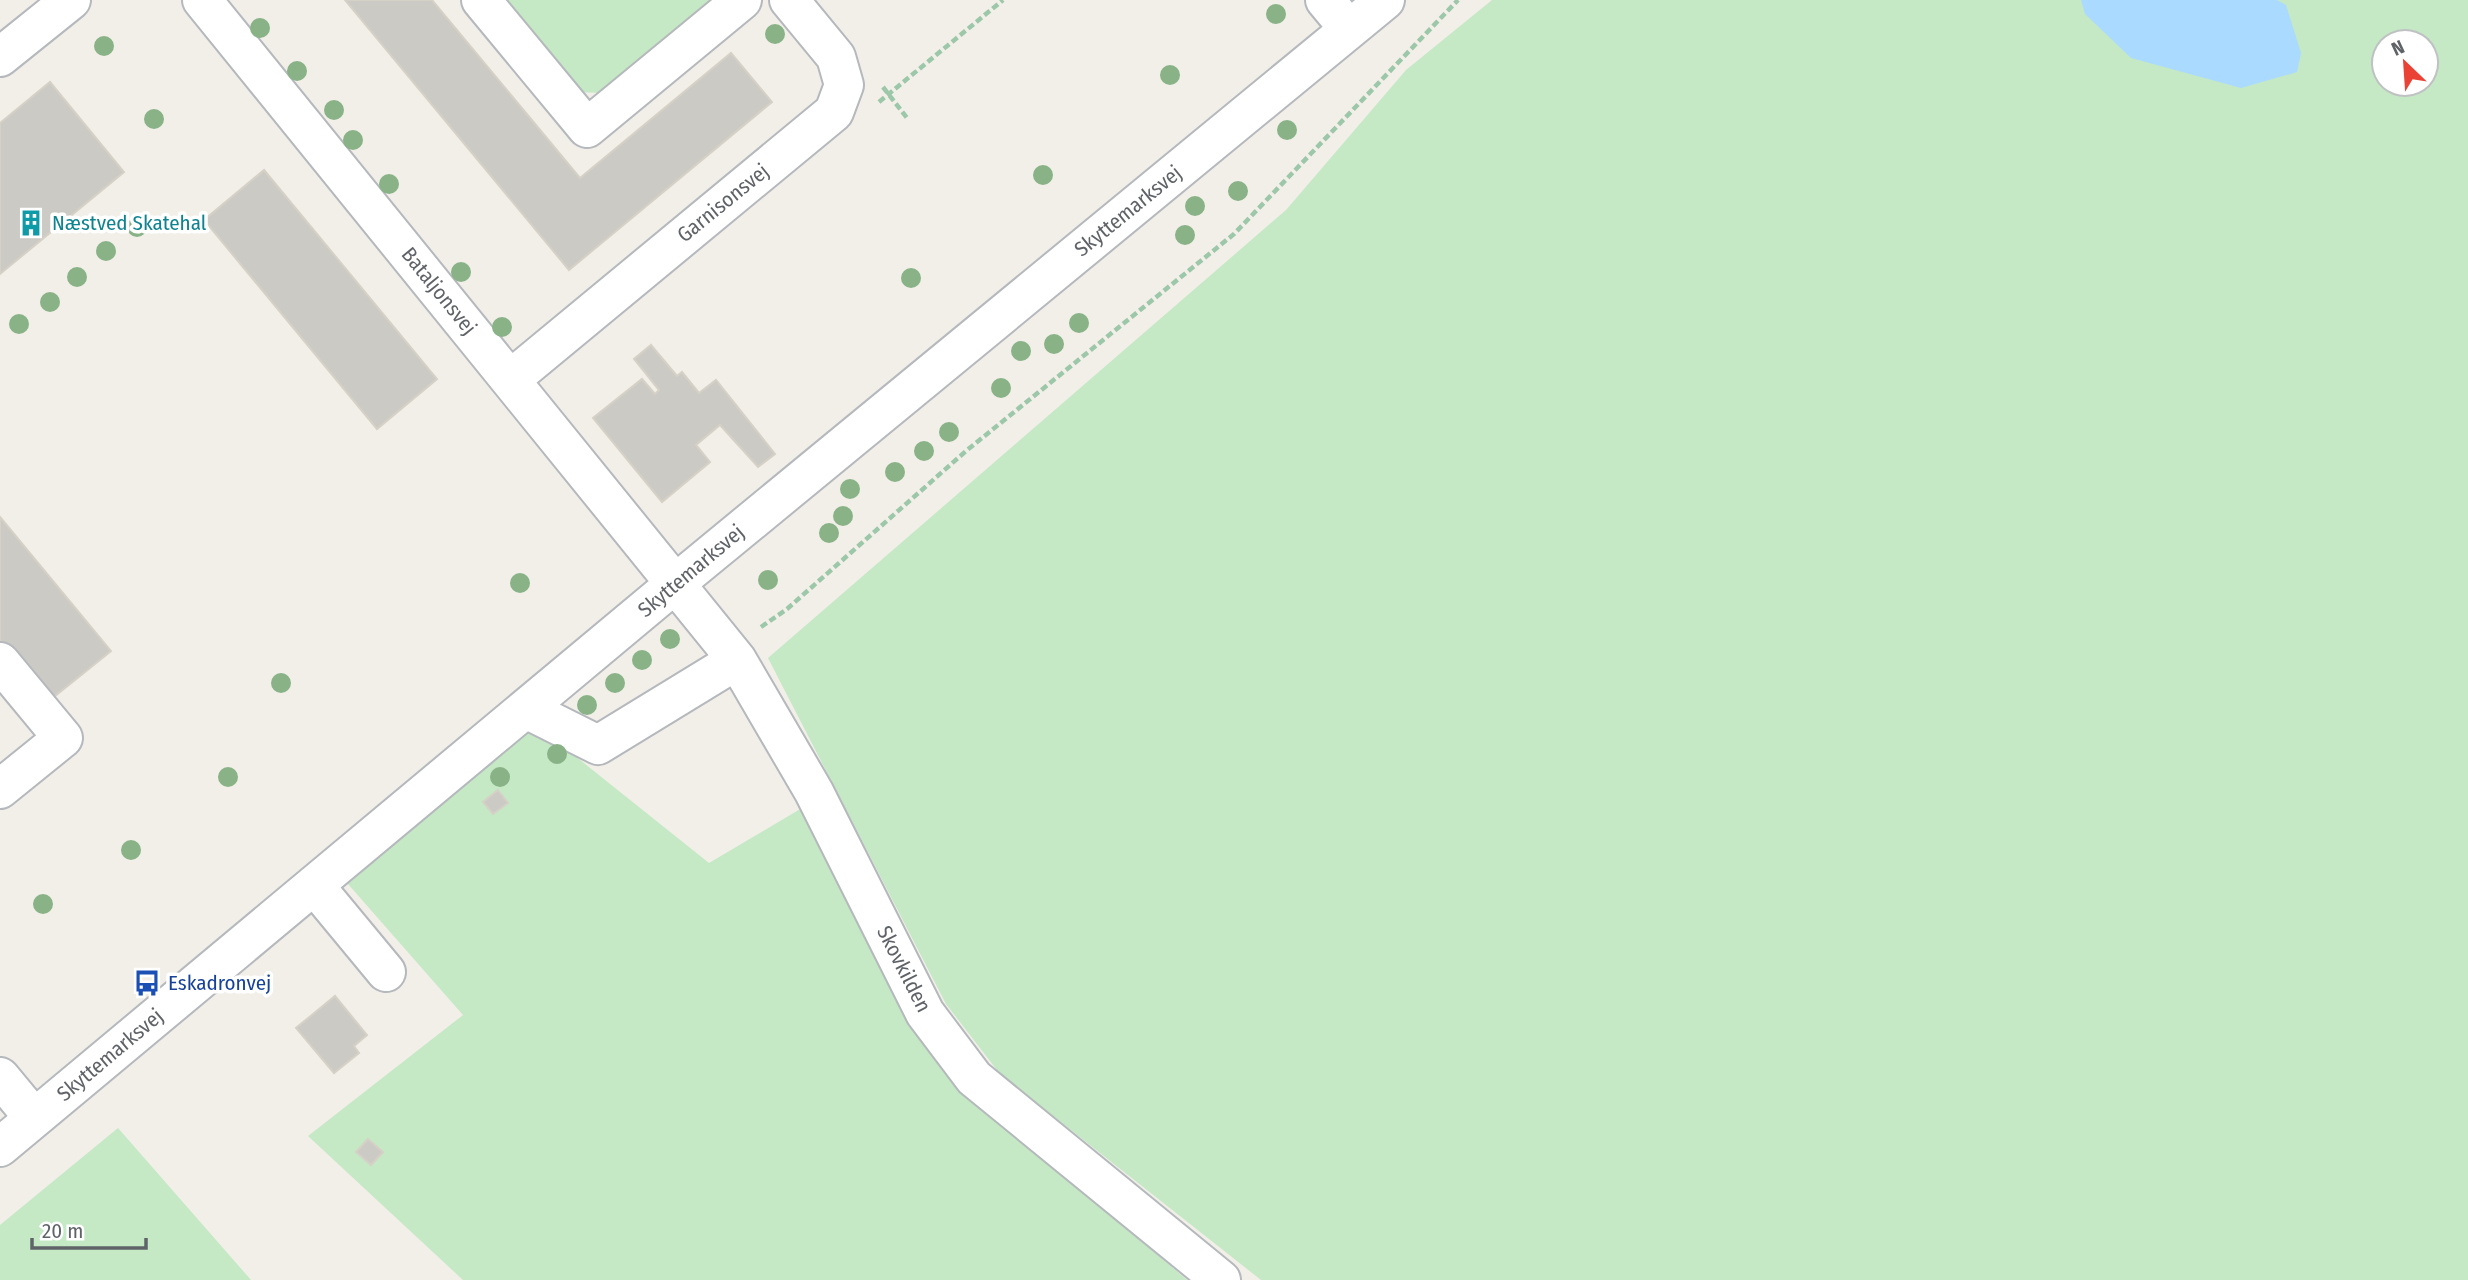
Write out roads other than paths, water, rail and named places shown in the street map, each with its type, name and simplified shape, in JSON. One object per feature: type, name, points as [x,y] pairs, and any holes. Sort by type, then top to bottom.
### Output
[{"type":"street","points":[[0,57],[71,0]]},
{"type":"street","name":"Bataljonsvej","points":[[202,0],[676,583]]},
{"type":"street","points":[[481,0],[587,128],[741,0]]},
{"type":"street","name":"Garnisonsvej","points":[[511,379],[834,112],[845,85],[836,57],[789,0]]},
{"type":"street","points":[[1325,0],[1349,29]]},
{"type":"street","name":"Skyttemarksvej","points":[[0,1147],[676,583],[1383,1]]},
{"type":"street","name":"Skovkilden","points":[[676,583],[732,654],[814,792],[925,1013],[974,1078],[1221,1280]]},
{"type":"street","points":[[526,709],[598,745],[732,654]]},
{"type":"street","points":[[0,662],[63,738],[0,789]]},
{"type":"street","points":[[314,885],[386,972]]},
{"type":"street","points":[[0,1077],[34,1118]]},
{"type":"water","points":[[2081,0],[2277,0],[2286,5],[2301,53],[2297,72],[2241,88],[2131,58],[2085,14]]},
{"type":"place","name":"Næstved Skatehal","points":[[31,223]]},
{"type":"place","name":"Eskadronvej","points":[[147,983]]}]
